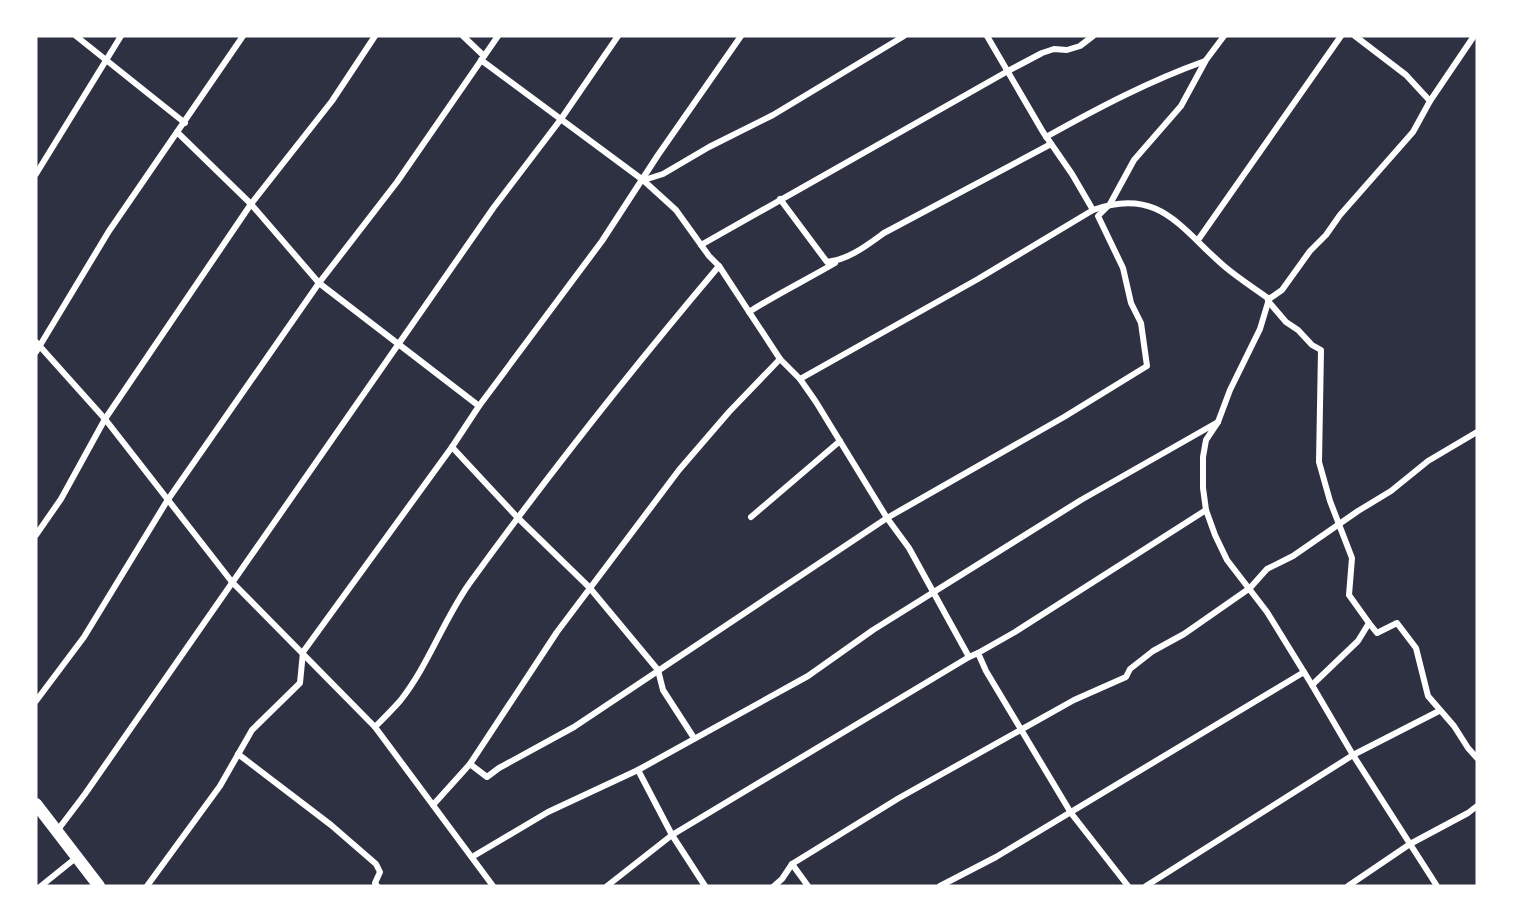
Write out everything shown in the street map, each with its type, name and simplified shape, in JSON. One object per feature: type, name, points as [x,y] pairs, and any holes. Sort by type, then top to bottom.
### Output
[{"type":"main road","points":[[36,804],[99,886]]},
{"type":"street","points":[[76,36],[185,123]]},
{"type":"street","points":[[36,174],[121,36]]},
{"type":"street","points":[[243,36],[109,231],[37,347],[105,419],[232,582],[375,727],[493,886]]},
{"type":"street","points":[[36,536],[61,499],[105,419],[250,204],[332,101],[375,36]]},
{"type":"street","points":[[463,36],[483,58],[643,180],[676,210],[719,266],[780,359],[800,379],[887,518],[909,548],[969,657]]},
{"type":"street","points":[[36,701],[84,637],[167,501],[319,283],[397,182],[498,36]]},
{"type":"street","points":[[57,831],[494,207],[561,119],[618,36]]},
{"type":"street","points":[[147,886],[220,786],[252,730],[300,683],[303,652],[452,447],[479,406],[602,242],[658,154],[741,36]]},
{"type":"street","points":[[643,180],[663,174],[709,147],[773,115],[904,36]]},
{"type":"street","points":[[987,36],[1046,137],[1093,210]]},
{"type":"street","points":[[701,245],[1008,71],[1054,49],[1067,50],[1080,46],[1093,36]]},
{"type":"street","points":[[470,765],[487,777],[499,768],[574,727],[887,518],[1064,417],[1147,366],[1142,323],[1131,303],[1123,268],[1098,216],[1110,204],[1134,160],[1181,106],[1206,60],[1224,36]]},
{"type":"street","points":[[1198,240],[1341,36]]},
{"type":"street","points":[[1355,36],[1406,75],[1430,101]]},
{"type":"street","points":[[1437,886],[1353,755],[1281,633],[1250,588],[1227,560],[1206,510],[1203,457],[1206,440],[1218,422],[1230,390],[1260,328],[1269,300],[1282,290],[1340,214],[1413,132],[1430,101],[1474,36]]},
{"type":"street","points":[[1046,137],[1121,96],[1206,60]]},
{"type":"street","points":[[177,132],[250,204],[319,283],[479,406]]},
{"type":"street","points":[[749,312],[780,292],[862,249],[884,233],[1051,144]]},
{"type":"street","points":[[780,199],[827,262],[838,261]]},
{"type":"street","points":[[800,379],[978,279],[1093,210],[1110,204],[1142,204],[1170,215],[1224,266],[1269,300],[1286,322],[1321,350],[1319,462],[1352,558],[1349,595],[1377,633],[1396,623],[1416,648],[1428,696],[1477,758]]},
{"type":"street","points":[[375,727],[400,701],[418,673],[454,606],[518,518],[612,395],[719,266]]},
{"type":"street","points":[[433,805],[470,765],[533,667],[589,587],[679,470],[729,412],[780,359]]},
{"type":"street","points":[[472,857],[548,812],[638,770],[808,676],[873,630],[1081,500],[1218,422]]},
{"type":"street","points":[[774,886],[792,864],[899,798],[1092,691],[1126,677],[1130,669],[1153,651],[1184,634],[1250,588],[1267,569],[1293,556],[1358,511],[1391,492],[1428,461],[1477,432]]},
{"type":"street","points":[[751,518],[840,441]]},
{"type":"street","points":[[452,447],[518,518],[589,587],[658,670],[663,690],[694,738]]},
{"type":"street","points":[[607,886],[672,835],[969,657],[1025,626],[1206,510]]},
{"type":"street","points":[[1312,685],[1358,641],[1369,623]]},
{"type":"street","points":[[978,653],[986,671],[1071,813],[1128,886]]},
{"type":"street","points":[[940,886],[996,857],[1071,813],[1304,672]]},
{"type":"street","points":[[1146,886],[1353,755],[1439,711]]},
{"type":"street","points":[[238,754],[331,825],[376,864],[380,872],[375,883],[377,886]]},
{"type":"street","points":[[638,770],[672,835],[705,886]]},
{"type":"street","points":[[1348,886],[1410,844],[1477,806]]},
{"type":"street","points":[[41,886],[78,857]]},
{"type":"street","points":[[792,864],[808,886]]}]
